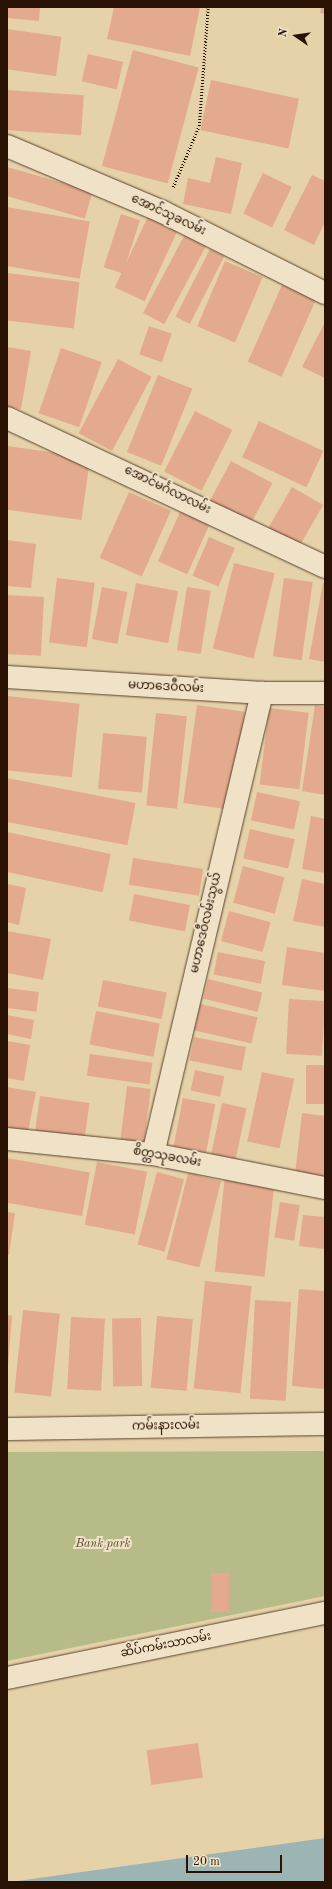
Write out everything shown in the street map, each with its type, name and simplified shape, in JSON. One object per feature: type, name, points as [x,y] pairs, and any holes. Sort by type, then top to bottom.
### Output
[{"type":"street","name":"အောင်သုခလမ်း","points":[[7,146],[163,212],[325,294]]},
{"type":"street","name":"အောင်မင်္ဂလာလမ်း","points":[[7,418],[324,565]]},
{"type":"street","name":"မဟာဒေဝီလမ်း","points":[[7,677],[262,693],[325,693]]},
{"type":"street","name":"မဟာဒေဝီလမ်းသွယ်","points":[[153,1154],[262,693]]},
{"type":"street","name":"စိတ္တသုခလမ်း","points":[[7,1139],[153,1154],[325,1188]]},
{"type":"street","name":"ကမ်းနားလမ်း","points":[[7,1429],[325,1424]]},
{"type":"street","name":"ဆိပ်ကမ်းသာလမ်း","points":[[7,1678],[325,1613]]},
{"type":"path","points":[[163,212],[199,126],[208,7]]},
{"type":"green space","name":"Bank park","points":[[325,1451],[325,1596],[7,1661],[7,1452]]},
{"type":"water","points":[[325,1838],[325,1882],[10,1882]]},
{"type":"building","points":[[7,7],[40,7],[39,21],[7,18]]},
{"type":"building","points":[[114,7],[200,7],[190,56],[107,39]]},
{"type":"building","points":[[321,7],[325,7],[325,14],[320,13]]},
{"type":"building","points":[[7,29],[61,37],[56,76],[7,69]]},
{"type":"building","points":[[133,50],[199,68],[168,184],[102,166]]},
{"type":"building","points":[[88,54],[123,62],[117,89],[82,81]]},
{"type":"building","points":[[211,80],[299,99],[288,149],[200,130]]},
{"type":"building","points":[[7,90],[84,95],[81,135],[7,130]]},
{"type":"building","points":[[216,157],[242,163],[231,214],[183,204],[188,178],[210,183]]},
{"type":"building","points":[[7,167],[93,192],[85,218],[7,196]]},
{"type":"building","points":[[263,173],[292,187],[272,227],[243,213]]},
{"type":"building","points":[[312,175],[325,181],[325,222],[314,245],[284,230]]},
{"type":"building","points":[[7,207],[90,222],[80,279],[7,266]]},
{"type":"building","points":[[121,214],[140,220],[123,273],[104,267]]},
{"type":"building","points":[[149,214],[179,228],[145,301],[115,287]]},
{"type":"building","points":[[191,223],[212,234],[164,324],[143,313]]},
{"type":"building","points":[[210,249],[224,256],[190,324],[175,317]]},
{"type":"building","points":[[225,261],[263,277],[235,342],[197,326]]},
{"type":"building","points":[[7,273],[79,282],[74,329],[7,320]]},
{"type":"building","points":[[282,285],[316,300],[282,377],[248,362]]},
{"type":"building","points":[[325,322],[325,378],[302,367]]},
{"type":"building","points":[[149,326],[172,334],[162,362],[139,354]]},
{"type":"building","points":[[7,347],[31,351],[21,409],[7,407]]},
{"type":"building","points":[[61,348],[102,362],[79,427],[39,413]]},
{"type":"building","points":[[118,359],[152,377],[112,451],[79,433]]},
{"type":"building","points":[[158,375],[192,389],[161,466],[127,452]]},
{"type":"building","points":[[195,411],[232,430],[202,491],[164,472]]},
{"type":"building","points":[[259,421],[323,451],[306,487],[242,457]]},
{"type":"building","points":[[7,446],[90,458],[81,520],[7,510]]},
{"type":"building","points":[[231,461],[272,483],[248,529],[207,507]]},
{"type":"building","points":[[292,487],[323,505],[295,553],[264,535]]},
{"type":"building","points":[[129,492],[171,511],[142,576],[100,558]]},
{"type":"building","points":[[180,512],[209,525],[187,574],[158,561]]},
{"type":"building","points":[[209,537],[235,548],[218,587],[193,576]]},
{"type":"building","points":[[7,540],[36,544],[31,588],[7,586]]},
{"type":"building","points":[[234,563],[275,573],[253,659],[213,648]]},
{"type":"building","points":[[57,578],[95,583],[87,647],[49,643]]},
{"type":"building","points":[[284,578],[313,582],[302,660],[273,656]]},
{"type":"building","points":[[136,583],[178,591],[168,643],[126,635]]},
{"type":"building","points":[[323,583],[325,583],[325,662],[309,659]]},
{"type":"building","points":[[102,587],[128,592],[117,644],[92,639]]},
{"type":"building","points":[[187,587],[211,591],[201,654],[177,650]]},
{"type":"building","points":[[7,595],[44,597],[41,656],[7,654]]},
{"type":"building","points":[[7,696],[80,704],[72,777],[7,770]]},
{"type":"building","points":[[197,705],[245,712],[231,810],[183,803]]},
{"type":"building","points":[[315,705],[325,707],[325,795],[302,791]]},
{"type":"building","points":[[269,708],[309,713],[299,789],[260,784]]},
{"type":"building","points":[[156,713],[187,716],[177,809],[146,805]]},
{"type":"building","points":[[103,733],[147,737],[142,793],[98,789]]},
{"type":"building","points":[[7,778],[136,803],[127,845],[7,822]]},
{"type":"building","points":[[257,792],[300,801],[294,830],[251,820]]},
{"type":"building","points":[[311,816],[325,819],[325,873],[302,869]]},
{"type":"building","points":[[250,829],[295,839],[288,869],[243,858]]},
{"type":"building","points":[[7,832],[111,854],[103,892],[7,872]]},
{"type":"building","points":[[133,858],[203,869],[199,896],[129,885]]},
{"type":"building","points":[[243,866],[285,877],[275,914],[233,903]]},
{"type":"building","points":[[302,879],[325,884],[325,927],[293,921]]},
{"type":"building","points":[[7,884],[26,888],[19,925],[7,922]]},
{"type":"building","points":[[134,894],[190,905],[185,931],[129,921]]},
{"type":"building","points":[[229,911],[271,922],[263,952],[221,941]]},
{"type":"building","points":[[7,931],[51,939],[43,980],[7,973]]},
{"type":"building","points":[[287,947],[325,953],[325,991],[282,985]]},
{"type":"building","points":[[218,952],[265,961],[261,984],[214,975]]},
{"type":"building","points":[[208,979],[262,993],[257,1012],[203,998]]},
{"type":"building","points":[[103,980],[167,992],[162,1019],[98,1007]]},
{"type":"building","points":[[7,988],[39,992],[36,1012],[7,1008]]},
{"type":"building","points":[[289,999],[325,1001],[322,1056],[286,1054]]},
{"type":"building","points":[[200,1004],[257,1017],[251,1044],[194,1030]]},
{"type":"building","points":[[96,1011],[160,1023],[153,1057],[90,1044]]},
{"type":"building","points":[[7,1015],[34,1020],[31,1039],[7,1034]]},
{"type":"building","points":[[194,1037],[246,1047],[241,1071],[189,1061]]},
{"type":"building","points":[[7,1041],[30,1045],[24,1081],[7,1078]]},
{"type":"building","points":[[90,1054],[152,1063],[149,1085],[87,1076]]},
{"type":"building","points":[[306,1065],[325,1065],[325,1104],[306,1104]]},
{"type":"building","points":[[195,1070],[224,1076],[220,1097],[191,1091]]},
{"type":"building","points":[[262,1072],[294,1079],[280,1148],[247,1141]]},
{"type":"building","points":[[127,1086],[151,1089],[144,1146],[120,1144]]},
{"type":"building","points":[[7,1087],[36,1092],[28,1131],[7,1127]]},
{"type":"building","points":[[40,1096],[90,1103],[85,1139],[35,1132]]},
{"type":"building","points":[[183,1098],[215,1104],[206,1152],[174,1146]]},
{"type":"building","points":[[222,1103],[246,1108],[235,1162],[211,1157]]},
{"type":"building","points":[[302,1113],[325,1116],[325,1178],[295,1175]]},
{"type":"building","points":[[7,1158],[90,1173],[82,1216],[7,1203]]},
{"type":"building","points":[[97,1162],[147,1172],[135,1235],[85,1225]]},
{"type":"building","points":[[157,1172],[184,1179],[165,1252],[138,1244]]},
{"type":"building","points":[[188,1173],[221,1181],[199,1268],[166,1259]]},
{"type":"building","points":[[225,1175],[275,1180],[265,1277],[215,1271]]},
{"type":"building","points":[[280,1202],[300,1205],[294,1241],[274,1238]]},
{"type":"building","points":[[7,1212],[15,1213],[9,1255],[7,1255]]},
{"type":"building","points":[[303,1215],[325,1217],[325,1249],[299,1246]]},
{"type":"building","points":[[205,1281],[252,1286],[240,1393],[194,1388]]},
{"type":"building","points":[[299,1289],[325,1291],[325,1389],[292,1386]]},
{"type":"building","points":[[255,1300],[291,1302],[286,1401],[250,1399]]},
{"type":"building","points":[[23,1310],[60,1314],[51,1396],[14,1393]]},
{"type":"building","points":[[7,1315],[12,1316],[8,1366],[7,1366]]},
{"type":"building","points":[[157,1316],[193,1319],[187,1391],[151,1388]]},
{"type":"building","points":[[71,1317],[105,1319],[101,1391],[67,1389]]},
{"type":"building","points":[[141,1318],[142,1386],[113,1386],[112,1319]]},
{"type":"building","points":[[211,1573],[229,1573],[229,1612],[211,1612]]},
{"type":"building","points":[[198,1743],[203,1778],[151,1785],[147,1750]]}]
